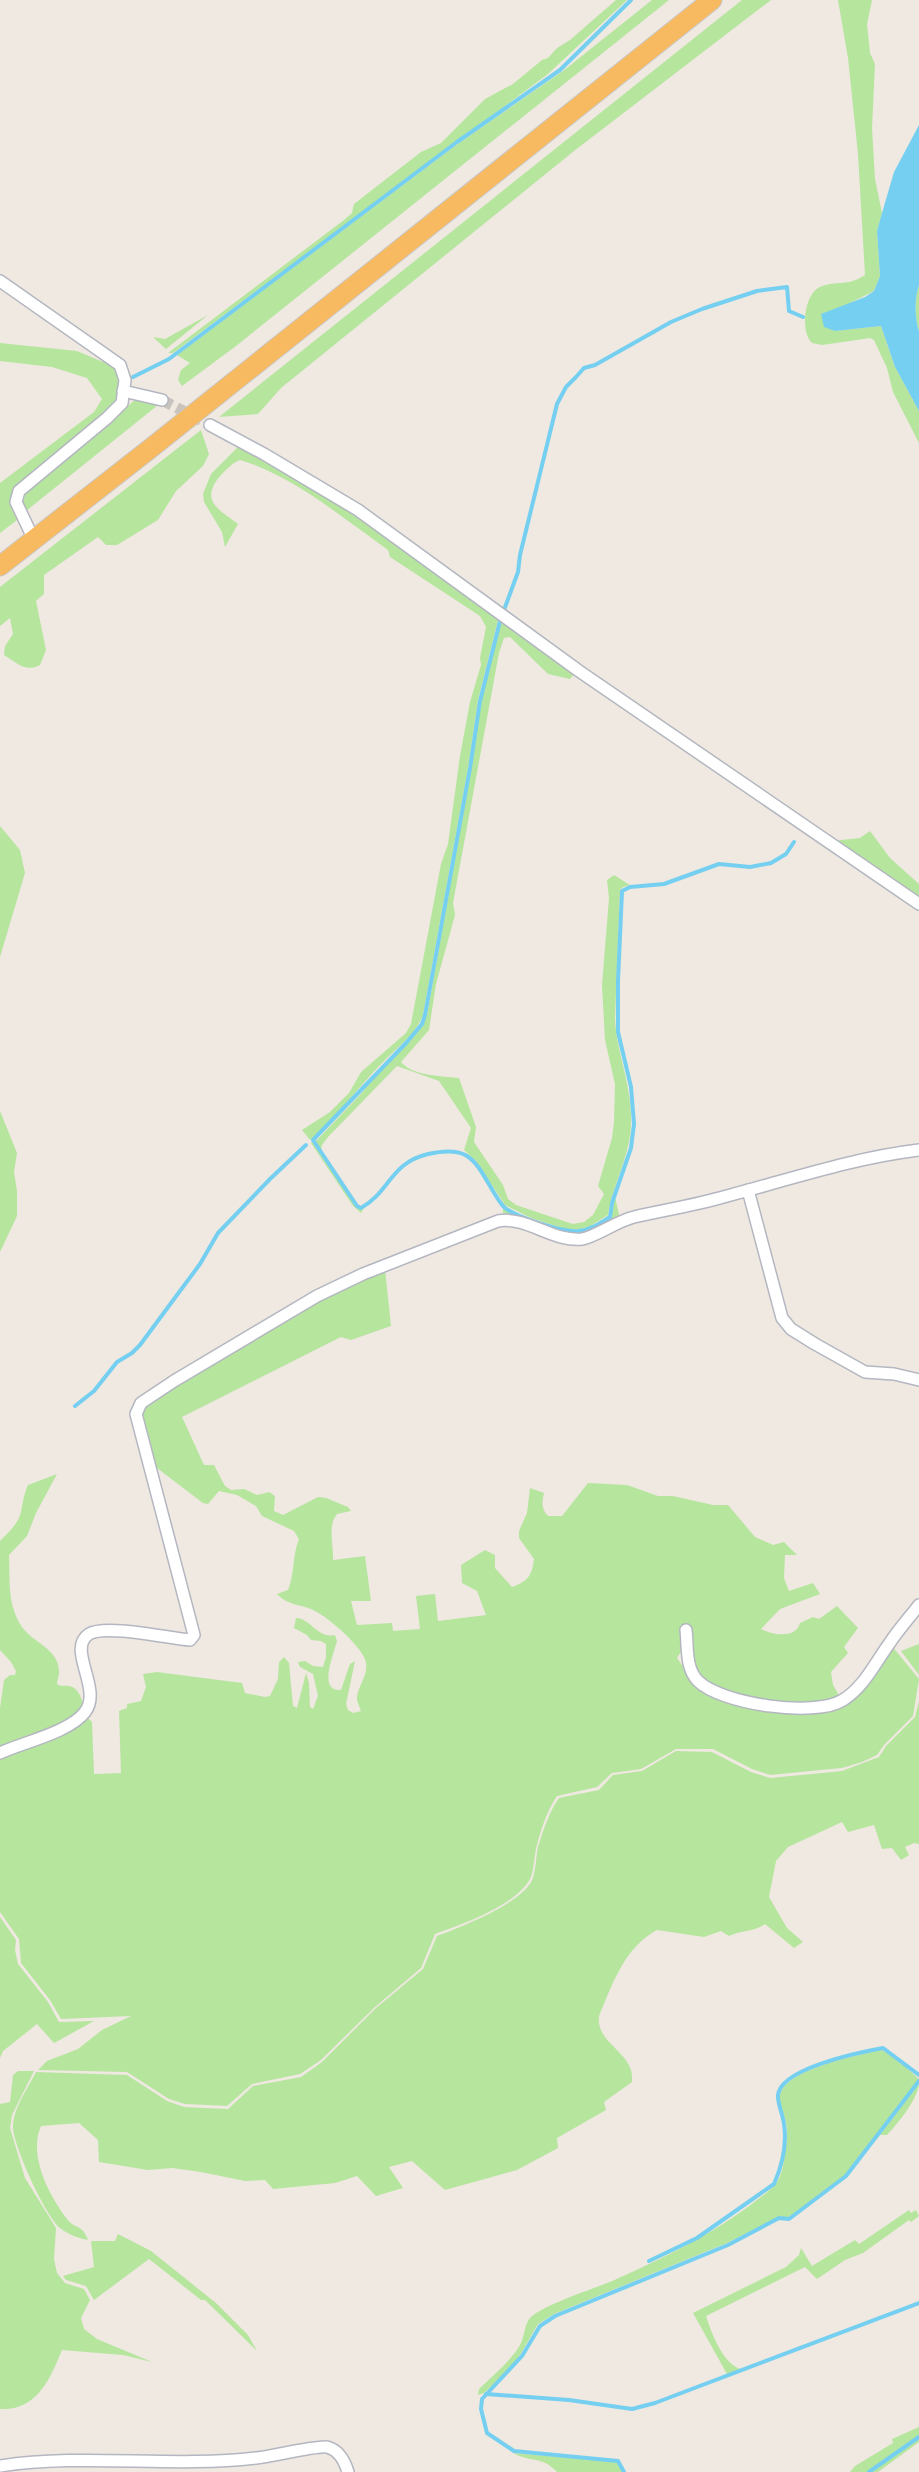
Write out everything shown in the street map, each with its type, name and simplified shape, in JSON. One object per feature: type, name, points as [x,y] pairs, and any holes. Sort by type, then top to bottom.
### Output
[{"type":"highway","points":[[0,566],[712,0]]},
{"type":"street","points":[[0,281],[120,365],[125,380],[122,402],[107,418],[19,491],[16,502],[34,540]]},
{"type":"street","points":[[123,391],[152,396],[162,400]]},
{"type":"street","points":[[210,425],[264,454],[358,510],[579,671],[919,904]]},
{"type":"street","points":[[0,1753],[54,1732],[74,1722],[84,1713],[90,1703],[91,1693],[80,1654],[82,1642],[87,1635],[98,1629],[121,1630],[190,1640],[194,1635],[139,1431],[136,1414],[141,1402],[317,1296],[363,1274],[498,1221],[511,1219],[557,1236],[582,1239],[628,1219],[748,1190],[845,1163],[919,1150]]},
{"type":"street","points":[[748,1190],[782,1318],[791,1329],[865,1372],[894,1374],[919,1380]]},
{"type":"street","points":[[686,1630],[690,1666],[696,1680],[708,1688],[760,1705],[788,1708],[821,1708],[842,1700],[856,1689],[919,1605]]},
{"type":"street","points":[[0,2466],[64,2460],[205,2463],[257,2458],[326,2447],[338,2452],[348,2472]]},
{"type":"green space","points":[[616,0],[627,0],[548,74],[173,353],[168,353],[344,220],[352,213],[354,204],[421,152],[441,143],[485,99],[513,84],[542,60],[548,58],[557,48],[570,40]]},
{"type":"green space","points":[[652,0],[669,0],[236,346],[182,386],[178,380],[181,370],[190,363],[177,355],[459,143],[563,71]]},
{"type":"green space","points":[[742,0],[771,0],[574,151],[281,388],[258,414],[219,417]]},
{"type":"green space","points":[[838,0],[872,0],[867,24],[870,53],[875,64],[872,128],[875,179],[882,213],[877,231],[880,276],[874,291],[850,303],[835,331],[881,326],[895,367],[919,411],[919,443],[893,392],[887,368],[874,340],[870,338],[822,345],[812,343],[806,331],[807,305],[815,291],[826,285],[853,281],[865,275],[858,154],[848,58]]},
{"type":"green space","points":[[919,285],[919,332],[916,297]]},
{"type":"green space","points":[[208,315],[166,349],[153,337],[165,339]]},
{"type":"green space","points":[[0,343],[77,351],[103,362],[107,358],[117,370],[120,388],[112,408],[13,496],[11,507],[17,520],[0,533],[0,483],[94,412],[102,399],[87,378],[52,367],[0,361]]},
{"type":"green space","points":[[135,400],[152,401],[158,405],[26,511],[22,503],[27,491]]},
{"type":"green space","points":[[201,430],[209,454],[203,466],[176,491],[158,520],[117,545],[106,545],[98,537],[44,575],[44,594],[36,601],[46,650],[40,665],[30,668],[25,667],[4,655],[5,646],[13,634],[10,618],[0,626],[0,587]]},
{"type":"green space","points":[[240,445],[353,512],[498,620],[478,700],[468,768],[423,1015],[407,1039],[320,1132],[310,1140],[302,1130],[330,1112],[349,1093],[361,1072],[406,1033],[411,1024],[441,864],[448,844],[460,756],[470,702],[481,665],[480,658],[486,627],[480,616],[390,557],[388,550],[317,499],[279,476],[240,460],[232,464],[221,475],[212,491],[211,498],[214,503],[224,514],[238,524],[225,547],[222,532],[204,502],[203,494],[211,474]]},
{"type":"green space","points":[[504,621],[575,673],[570,679],[548,674],[510,637],[504,638],[499,653],[453,903],[455,915],[436,984],[429,1030],[401,1062],[406,1067],[420,1073],[459,1078],[476,1127],[474,1142],[503,1185],[508,1199],[516,1205],[573,1224],[584,1222],[593,1215],[604,1194],[598,1186],[612,1138],[614,1122],[615,1084],[605,1040],[602,985],[609,898],[607,880],[614,875],[630,885],[620,890],[615,1019],[618,1045],[631,1109],[630,1134],[608,1215],[589,1227],[579,1229],[565,1229],[531,1218],[505,1205],[476,1161],[464,1150],[471,1128],[439,1081],[397,1066],[328,1137],[322,1145],[321,1151],[315,1142],[360,1095],[388,1061],[408,1043],[423,1025],[427,1015],[471,769],[481,701],[499,625]]},
{"type":"green space","points":[[0,826],[20,850],[25,873],[0,957]]},
{"type":"green space","points":[[870,831],[890,858],[919,884],[919,898],[832,841],[860,838]]},
{"type":"green space","points":[[0,1111],[17,1153],[14,1172],[17,1191],[17,1216],[0,1252]]},
{"type":"green space","points":[[312,1142],[357,1207],[364,1208],[361,1213],[353,1206]]},
{"type":"green space","points":[[615,1197],[620,1219],[583,1237],[558,1234],[511,1217],[503,1217],[503,1208],[523,1218],[558,1231],[581,1233],[594,1229],[611,1217]]},
{"type":"green space","points":[[385,1269],[391,1326],[351,1340],[341,1337],[182,1417],[204,1465],[214,1465],[225,1486],[231,1490],[244,1489],[257,1495],[269,1492],[275,1496],[274,1511],[283,1515],[318,1497],[326,1498],[348,1507],[351,1511],[337,1514],[332,1524],[333,1560],[365,1556],[371,1601],[351,1601],[357,1625],[392,1623],[393,1631],[420,1629],[416,1596],[435,1594],[438,1621],[486,1615],[477,1591],[462,1583],[461,1565],[485,1550],[495,1555],[495,1568],[512,1587],[528,1577],[532,1570],[534,1559],[519,1538],[519,1531],[527,1513],[530,1488],[544,1493],[543,1505],[548,1516],[562,1516],[588,1483],[627,1485],[658,1496],[673,1496],[713,1505],[728,1505],[755,1537],[773,1545],[784,1542],[797,1555],[785,1555],[784,1578],[789,1591],[813,1583],[820,1594],[780,1609],[761,1629],[772,1633],[789,1634],[798,1628],[800,1623],[813,1617],[819,1619],[837,1606],[858,1628],[844,1647],[848,1653],[831,1672],[833,1685],[841,1699],[825,1705],[807,1707],[755,1701],[720,1692],[707,1686],[695,1673],[691,1661],[688,1629],[683,1631],[683,1648],[677,1658],[682,1665],[687,1665],[693,1679],[702,1688],[755,1705],[793,1712],[812,1712],[830,1708],[853,1696],[871,1675],[891,1645],[919,1679],[913,1716],[884,1745],[877,1755],[842,1768],[770,1775],[752,1769],[713,1749],[676,1749],[641,1769],[612,1773],[597,1787],[557,1796],[542,1828],[530,1879],[523,1889],[501,1906],[435,1934],[421,1968],[375,2007],[321,2060],[300,2074],[252,2084],[227,2106],[185,2104],[169,2099],[127,2072],[38,2070],[47,2061],[78,2049],[102,2030],[131,2016],[61,2019],[50,2000],[21,1963],[19,1939],[0,1912],[0,1756],[72,1726],[85,1715],[92,1722],[94,1774],[121,1773],[119,1711],[127,1708],[127,1704],[141,1701],[146,1687],[143,1674],[157,1672],[242,1683],[245,1693],[265,1697],[270,1696],[278,1679],[279,1662],[284,1657],[289,1663],[293,1706],[297,1708],[306,1673],[309,1683],[310,1707],[313,1709],[318,1696],[313,1674],[300,1667],[298,1662],[305,1661],[313,1666],[323,1667],[326,1657],[326,1644],[321,1641],[311,1640],[307,1635],[294,1628],[296,1618],[306,1621],[324,1634],[335,1635],[337,1641],[328,1679],[334,1689],[341,1690],[350,1664],[355,1661],[346,1704],[348,1710],[353,1713],[361,1711],[357,1696],[365,1676],[366,1663],[359,1650],[337,1626],[321,1614],[290,1603],[277,1594],[288,1590],[290,1584],[299,1539],[294,1531],[262,1516],[256,1506],[237,1495],[219,1491],[208,1504],[203,1503],[153,1465],[148,1458],[140,1413],[147,1402],[263,1330],[323,1297]]},
{"type":"green space","points":[[57,1474],[36,1513],[27,1536],[9,1555],[10,1592],[17,1619],[22,1627],[51,1652],[55,1658],[59,1673],[57,1684],[75,1689],[84,1706],[75,1718],[0,1750],[0,1708],[4,1680],[10,1675],[15,1675],[16,1671],[0,1650],[0,1541],[18,1520],[28,1485]]},
{"type":"green space","points":[[919,1644],[919,1675],[901,1651]]},
{"type":"green space","points":[[919,1701],[919,1844],[914,1843],[905,1847],[909,1855],[901,1860],[892,1848],[882,1849],[874,1825],[848,1832],[842,1822],[788,1847],[776,1861],[769,1897],[787,1928],[803,1942],[794,1948],[765,1924],[729,1936],[721,1931],[704,1937],[657,1930],[636,1946],[621,1967],[599,2016],[602,2032],[623,2056],[631,2071],[632,2082],[604,2102],[606,2110],[557,2138],[558,2148],[517,2170],[445,2190],[412,2161],[389,2167],[403,2188],[376,2196],[357,2176],[335,2183],[273,2189],[265,2180],[245,2181],[172,2168],[148,2170],[99,2162],[98,2140],[79,2123],[41,2126],[37,2149],[42,2174],[47,2187],[67,2219],[83,2231],[88,2240],[67,2233],[60,2228],[47,2210],[25,2166],[13,2129],[15,2114],[36,2072],[127,2075],[167,2101],[184,2107],[228,2109],[253,2086],[301,2077],[322,2062],[376,2008],[423,1969],[437,1936],[491,1913],[518,1896],[533,1878],[538,1847],[544,1828],[559,1798],[599,1790],[613,1775],[642,1771],[676,1751],[712,1752],[751,1772],[770,1778],[842,1771],[879,1757],[886,1746],[915,1717]]},
{"type":"green space","points":[[0,1917],[16,1940],[15,1950],[18,1964],[48,2002],[59,2022],[94,2021],[54,2043],[37,2024],[3,2051],[0,2058]]},
{"type":"green space","points":[[882,2050],[897,2059],[919,2079],[845,2175],[789,2217],[779,2217],[727,2243],[554,2314],[538,2324],[520,2355],[508,2371],[484,2393],[478,2395],[479,2389],[516,2351],[522,2342],[529,2320],[538,2312],[557,2302],[610,2282],[674,2252],[736,2216],[773,2187],[778,2181],[784,2163],[787,2131],[780,2096],[784,2087],[794,2078],[841,2059]]},
{"type":"green space","points":[[18,2071],[34,2071],[12,2115],[10,2128],[25,2178],[56,2228],[54,2259],[57,2273],[65,2283],[84,2289],[90,2300],[81,2318],[84,2329],[97,2339],[152,2362],[123,2355],[62,2350],[47,2382],[33,2399],[24,2405],[0,2409],[0,2104],[10,2102],[13,2075]]},
{"type":"green space","points":[[919,2082],[916,2095],[902,2117],[887,2135],[880,2135]]},
{"type":"green space","points":[[909,2210],[911,2213],[916,2210],[919,2216],[911,2222],[909,2220],[863,2253],[845,2260],[817,2279],[805,2267],[706,2316],[723,2354],[740,2369],[727,2374],[693,2313],[786,2267],[799,2255],[801,2248],[812,2266],[855,2240],[859,2244]]},
{"type":"green space","points":[[118,2234],[151,2251],[216,2303],[248,2335],[257,2351],[205,2300],[201,2300],[149,2259],[94,2300],[86,2286],[66,2280],[63,2276],[94,2267],[91,2241],[115,2241]]},
{"type":"green space","points":[[919,2427],[919,2436],[869,2472],[850,2472],[855,2466],[893,2443],[892,2439]]},
{"type":"green space","points":[[919,2439],[919,2442],[878,2472],[871,2472]]},
{"type":"green space","points":[[513,2453],[617,2462],[622,2472],[557,2472],[546,2463]]},
{"type":"water","points":[[919,125],[919,285],[916,309],[919,332],[919,411],[895,367],[881,326],[835,331],[824,327],[821,314],[865,297],[874,291],[880,276],[877,231],[894,172]]},
{"type":"waterway","points":[[133,377],[169,359],[457,142],[560,70],[631,0]]},
{"type":"waterway","points":[[504,610],[518,572],[520,555],[557,404],[566,387],[584,368],[595,365],[671,322],[702,309],[757,291],[787,287],[789,311],[803,317]]},
{"type":"waterway","points":[[500,621],[480,701],[470,768],[422,1024],[313,1140],[357,1206],[361,1208],[371,1201],[398,1171],[415,1158],[428,1154],[453,1151],[462,1153],[475,1163],[503,1205],[510,1211],[529,1220],[562,1230],[579,1231],[595,1226],[610,1217],[612,1203],[631,1148],[634,1124],[631,1087],[618,1032],[622,891],[630,887],[664,884],[719,864],[750,867],[771,863],[786,854],[794,842]]},
{"type":"waterway","points":[[75,1406],[94,1391],[117,1362],[132,1353],[140,1345],[200,1264],[218,1233],[306,1145]]},
{"type":"waterway","points":[[649,2261],[697,2238],[774,2184],[781,2162],[785,2139],[784,2124],[778,2098],[781,2088],[790,2079],[804,2070],[821,2064],[857,2053],[883,2048],[919,2075]]},
{"type":"waterway","points":[[624,2472],[618,2461],[514,2451],[487,2433],[481,2409],[482,2399],[522,2356],[540,2326],[555,2316],[728,2245],[779,2218],[789,2219],[846,2176],[919,2081]]},
{"type":"waterway","points":[[486,2394],[569,2400],[632,2409],[655,2403],[919,2303]]},
{"type":"waterway","points":[[869,2472],[919,2437]]},
{"type":"tunnel","points":[[162,400],[210,425]]}]
